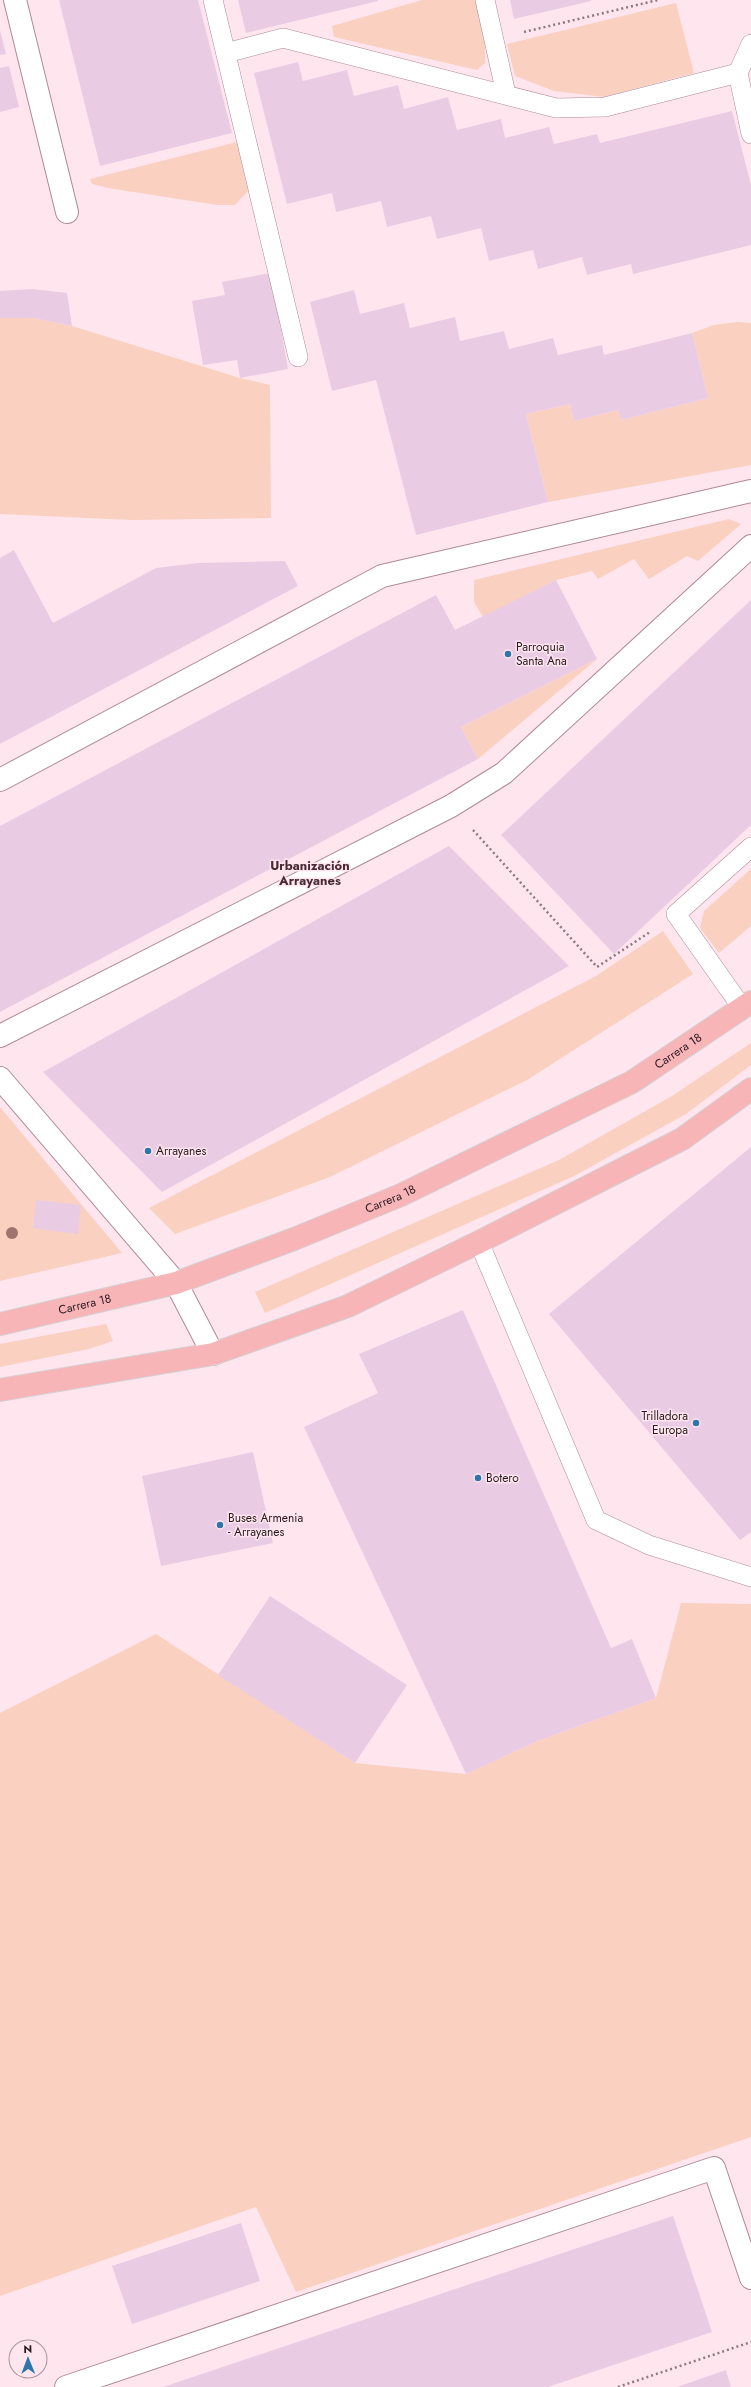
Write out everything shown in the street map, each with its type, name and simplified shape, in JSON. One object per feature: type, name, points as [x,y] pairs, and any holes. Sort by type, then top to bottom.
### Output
[{"type":"main road","name":"Carrera 18","points":[[0,1324],[176,1283],[294,1239],[401,1195],[632,1082],[747,1005]]},
{"type":"main road","points":[[0,1390],[213,1354],[348,1306],[479,1242],[682,1139],[751,1089]]},
{"type":"street","points":[[15,0],[67,212]]},
{"type":"street","points":[[0,780],[382,576],[751,491]]},
{"type":"street","points":[[0,1036],[451,806],[504,773],[751,546]]},
{"type":"street","points":[[0,1078],[176,1283],[213,1354]]},
{"type":"street","points":[[66,2387],[113,2380],[714,2168],[751,2278]]},
{"type":"lane","points":[[213,0],[298,356]]},
{"type":"lane","points":[[484,0],[506,94]]},
{"type":"lane","points":[[226,52],[283,38],[556,108],[606,107],[738,73]]},
{"type":"lane","points":[[751,44],[738,73],[751,134]]},
{"type":"lane","points":[[747,1005],[676,914],[751,847]]},
{"type":"lane","points":[[479,1242],[596,1520],[649,1545],[751,1577]]},
{"type":"path","points":[[494,39],[658,0]]},
{"type":"path","points":[[451,806],[597,967],[676,914]]},
{"type":"path","points":[[618,2387],[751,2342]]},
{"type":"shaded area","points":[[422,0],[476,0],[485,46],[485,63],[477,70],[334,37],[332,26]]},
{"type":"shaded area","points":[[676,3],[694,73],[604,97],[554,91],[515,76],[507,44]]},
{"type":"shaded area","points":[[237,142],[248,191],[235,205],[217,205],[108,188],[92,184],[90,179]]},
{"type":"shaded area","points":[[0,318],[33,318],[72,326],[240,378],[270,385],[271,518],[132,520],[0,514]]},
{"type":"shaded area","points":[[737,322],[751,323],[751,465],[548,502],[526,414],[570,404],[574,421],[618,410],[621,420],[708,398],[692,333],[714,325]]},
{"type":"shaded area","points":[[729,519],[741,524],[698,561],[687,556],[649,579],[634,559],[598,579],[592,571],[556,580],[483,617],[474,602],[474,580]]},
{"type":"shaded area","points":[[597,659],[478,759],[461,727]]},
{"type":"shaded area","points":[[751,869],[751,926],[719,953],[700,928],[704,911]]},
{"type":"shaded area","points":[[663,931],[693,974],[527,1080],[330,1177],[175,1234],[149,1208],[596,976]]},
{"type":"shaded area","points":[[751,1043],[751,1065],[686,1114],[574,1176],[265,1313],[255,1292],[559,1160],[672,1096]]},
{"type":"shaded area","points":[[0,1107],[122,1253],[0,1281]]},
{"type":"shaded area","points":[[106,1324],[113,1341],[89,1349],[0,1367],[0,1344]]},
{"type":"shaded area","points":[[681,1603],[751,1604],[751,2137],[296,2292],[256,2207],[0,2296],[0,1713],[156,1634],[355,1763],[466,1774],[540,1740],[656,1698]]},
{"type":"building","points":[[59,0],[198,0],[232,133],[100,166]]},
{"type":"building","points":[[238,0],[378,0],[378,1],[246,33]]},
{"type":"building","points":[[510,0],[591,0],[591,1],[514,19]]},
{"type":"building","points":[[0,30],[6,54],[0,55]]},
{"type":"building","points":[[298,62],[303,81],[347,70],[354,96],[398,85],[404,109],[448,97],[457,130],[501,119],[505,138],[549,127],[554,144],[597,134],[600,143],[732,111],[751,185],[751,245],[633,274],[631,264],[587,275],[582,257],[538,269],[533,250],[489,261],[481,228],[437,239],[431,216],[387,227],[381,201],[336,212],[332,193],[287,204],[254,73]]},
{"type":"building","points":[[9,66],[19,107],[0,112],[0,68]]},
{"type":"building","points":[[271,273],[288,369],[240,378],[237,360],[203,365],[192,301],[225,295],[222,282]]},
{"type":"building","points":[[32,289],[67,293],[72,326],[33,318],[0,318],[0,291]]},
{"type":"building","points":[[354,290],[360,314],[404,303],[410,328],[455,317],[460,341],[504,331],[509,349],[553,338],[558,355],[602,345],[604,355],[692,333],[708,398],[621,420],[618,410],[574,421],[570,404],[526,414],[548,502],[416,535],[376,380],[332,391],[310,302]]},
{"type":"building","points":[[14,550],[53,623],[156,568],[198,563],[285,561],[298,586],[0,744],[0,558]]},
{"type":"building","points":[[556,580],[597,659],[461,727],[478,759],[0,1012],[0,826],[436,595],[455,630]]},
{"type":"building","points":[[751,600],[751,825],[614,954],[501,835]]},
{"type":"building","points":[[449,846],[569,966],[162,1192],[43,1072]]},
{"type":"building","name":"Trilladora Europa","points":[[751,1147],[751,1532],[740,1540],[549,1314]]},
{"type":"building","points":[[36,1200],[81,1205],[78,1234],[33,1228]]},
{"type":"building","points":[[463,1310],[611,1648],[632,1639],[656,1698],[540,1740],[466,1774],[304,1427],[378,1393],[359,1354]]},
{"type":"building","points":[[253,1452],[273,1543],[161,1566],[142,1476]]},
{"type":"building","points":[[270,1596],[407,1685],[355,1763],[218,1675]]},
{"type":"building","points":[[673,2216],[712,2332],[548,2387],[163,2387]]},
{"type":"building","points":[[241,2223],[260,2281],[132,2324],[112,2266]]},
{"type":"building","points":[[726,2370],[731,2387],[677,2387]]},
{"type":"place","name":"Parroquia Santa Ana","points":[[508,654]]},
{"type":"place","name":"Arrayanes","points":[[148,1151]]},
{"type":"place","name":"Trilladora Europa","points":[[696,1423]]},
{"type":"place","name":"Botero","points":[[478,1478]]},
{"type":"place","name":"Buses Armenia - Arrayanes","points":[[220,1525]]},
{"type":"district","name":"Urbanización Arrayanes","points":[[310,872]]}]
